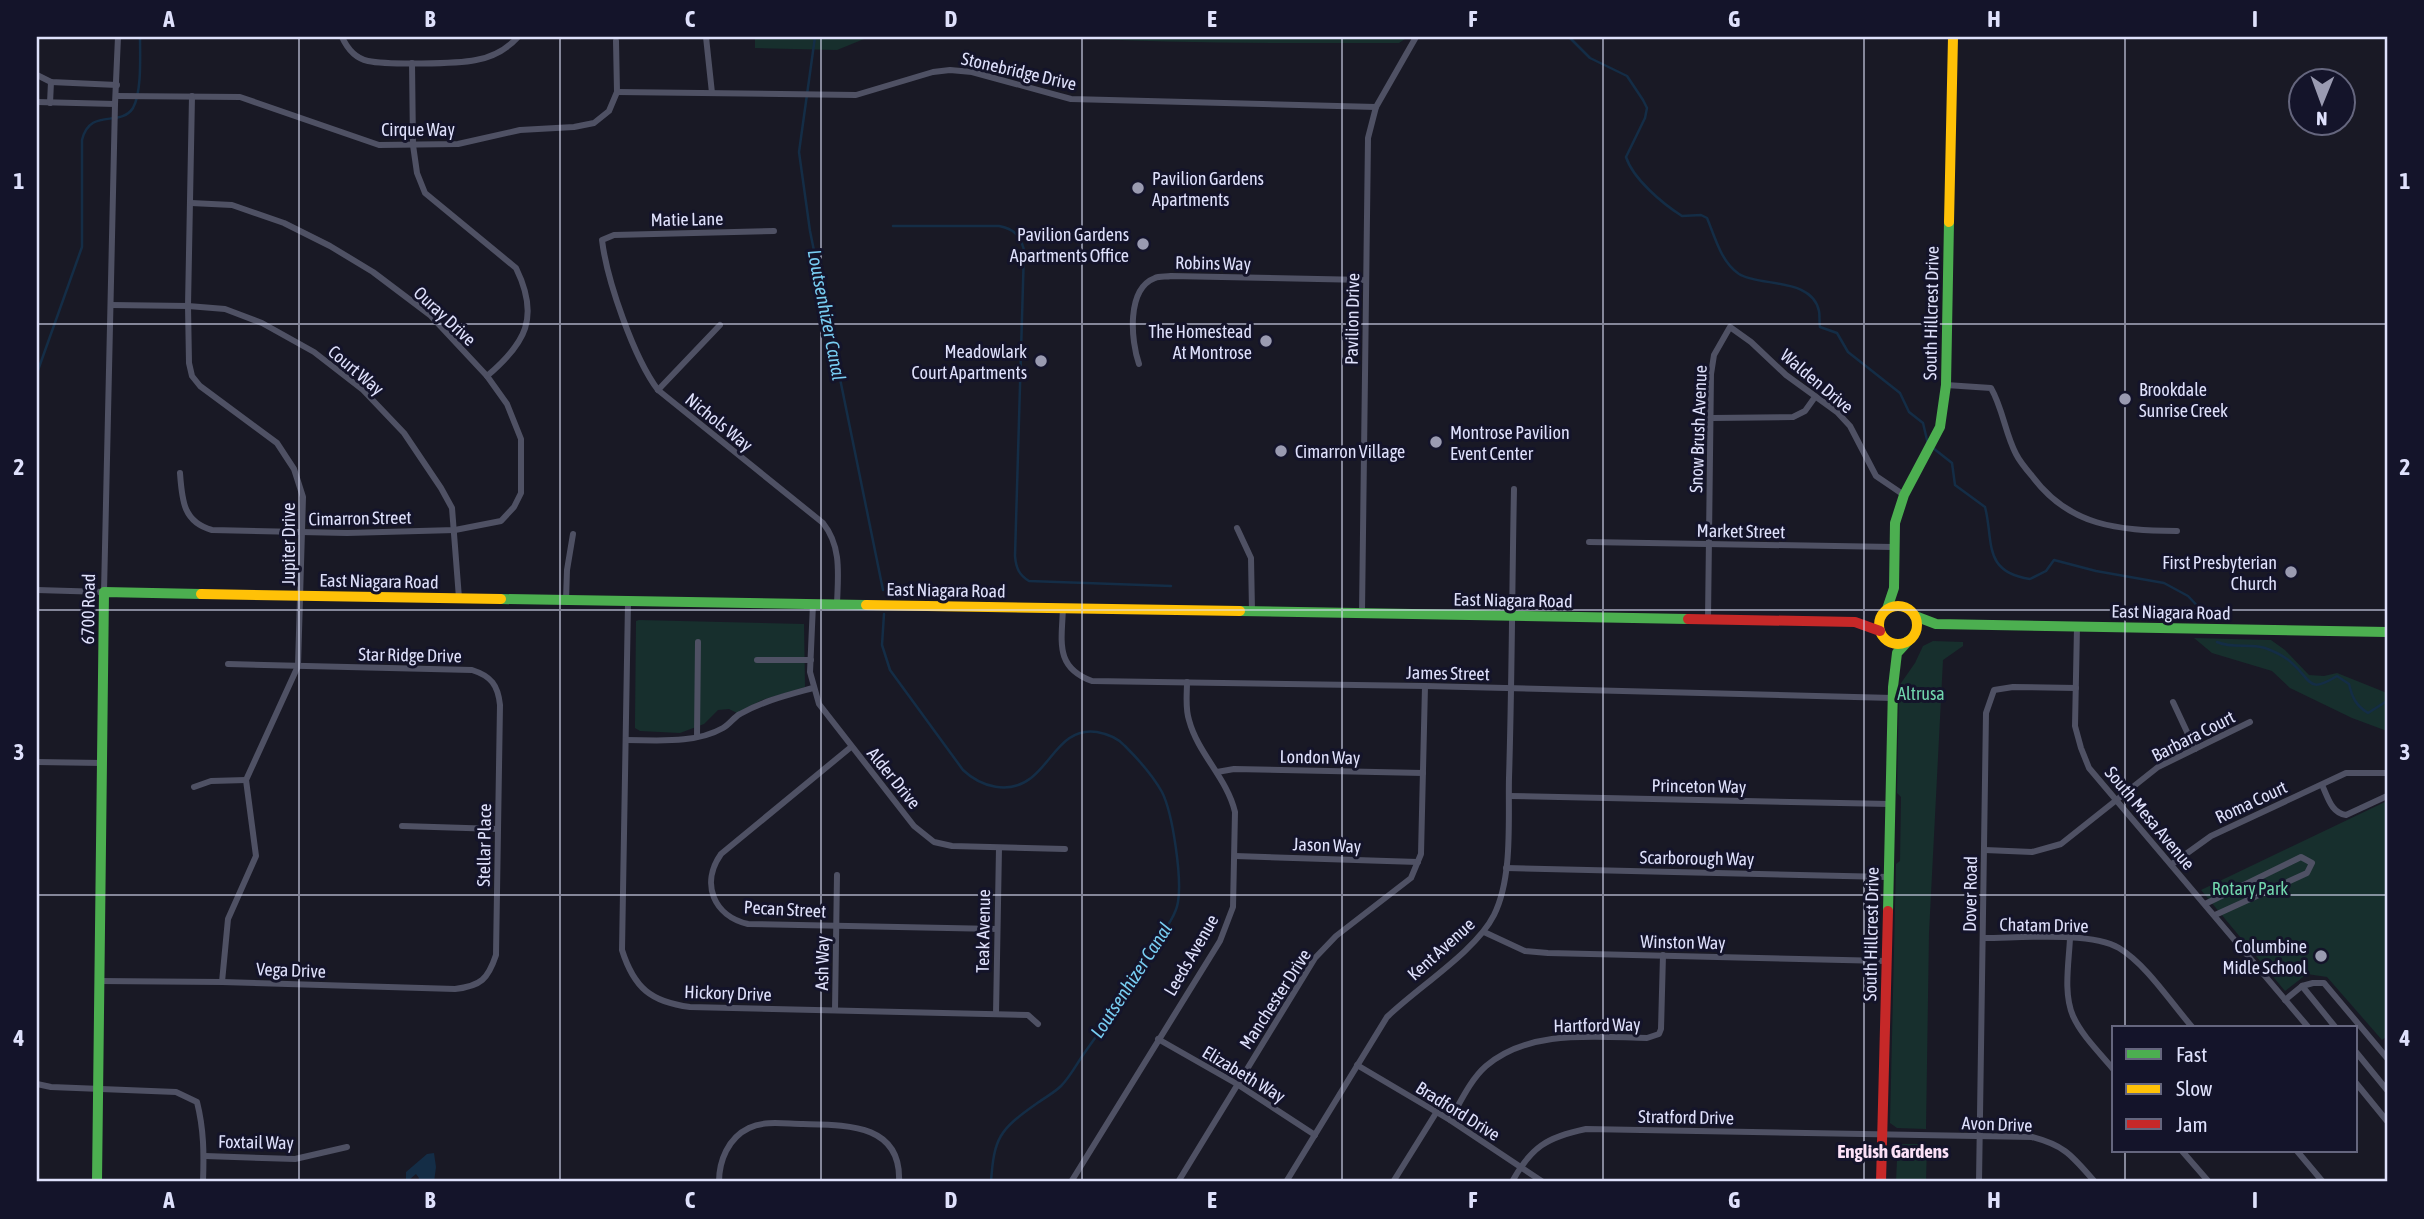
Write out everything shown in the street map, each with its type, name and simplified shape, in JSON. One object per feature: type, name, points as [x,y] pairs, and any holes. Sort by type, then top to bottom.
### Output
[{"type":"street","name":"6700 Road","points":[[97,1182],[104,592],[118,37]]},
{"type":"street","points":[[342,37],[347,50],[366,61],[412,63],[474,61],[495,54],[518,37]]},
{"type":"street","points":[[706,37],[712,93]]},
{"type":"street","name":"Pavilion Drive","points":[[1362,612],[1368,138],[1376,107],[1416,37]]},
{"type":"street","name":"South Hillcrest Drive","points":[[1885,611],[1893,595],[1895,523],[1904,495],[1940,427],[1946,385],[1953,37]]},
{"type":"street","points":[[616,41],[617,92]]},
{"type":"street","points":[[412,63],[413,145],[417,173],[425,193],[516,268],[524,282],[528,301],[527,323],[520,344],[487,376]]},
{"type":"street","name":"Stonebridge Drive","points":[[617,92],[856,95],[933,72],[950,70],[972,72],[1071,99],[1376,107]]},
{"type":"street","points":[[37,75],[51,82],[117,85]]},
{"type":"street","points":[[50,103],[51,82]]},
{"type":"street","name":"Cirque Way","points":[[37,102],[192,96],[240,97],[379,145],[458,145],[520,130],[574,127],[594,122],[609,111],[617,92]]},
{"type":"street","name":"Jupiter Drive","points":[[192,96],[188,306],[189,363],[192,376],[200,386],[277,443],[295,469],[303,498],[298,666],[246,780]]},
{"type":"street","name":"Ouray Drive","points":[[191,202],[232,205],[284,223],[330,246],[373,272],[430,315],[487,376],[507,404],[521,439],[521,493],[501,522],[455,530]]},
{"type":"street","name":"Matie Lane","points":[[602,240],[614,235],[774,231]]},
{"type":"street","name":"Nichols Way","points":[[602,240],[604,261],[646,374],[657,390],[823,523],[837,548],[837,604]]},
{"type":"street","name":"Robins Way","points":[[1139,363],[1133,345],[1135,300],[1143,287],[1154,278],[1171,276],[1366,280]]},
{"type":"street","name":"Court Way","points":[[111,305],[188,306],[225,310],[262,323],[314,352],[363,390],[404,433],[442,488],[452,508],[459,598]]},
{"type":"street","points":[[657,390],[720,325]]},
{"type":"street","name":"Walden Drive","points":[[1730,327],[1815,397],[1838,412],[1850,426],[1876,476],[1904,495]]},
{"type":"street","name":"Snow Brush Avenue","points":[[1708,619],[1712,374],[1714,355],[1730,327]]},
{"type":"street","points":[[1946,385],[1991,388],[2000,403],[2017,456],[2051,499],[2069,511],[2111,527],[2177,531]]},
{"type":"street","points":[[1712,418],[1793,418],[1805,411],[1815,397]]},
{"type":"street","name":"Cimarron Street","points":[[180,474],[182,499],[190,517],[201,527],[212,530],[303,533],[455,530]]},
{"type":"street","name":"Kent Avenue","points":[[1286,1182],[1387,1017],[1484,932],[1502,897],[1509,796],[1514,489]]},
{"type":"street","points":[[1237,528],[1251,558],[1252,611]]},
{"type":"street","points":[[566,600],[567,570],[573,534]]},
{"type":"street","name":"Market Street","points":[[1589,542],[1893,547]]},
{"type":"street","name":"South Hillcrest Drive","points":[[1894,579],[1911,612]]},
{"type":"street","name":"East Niagara Road","points":[[37,590],[1855,622],[1885,611]]},
{"type":"street","name":"Hickory Drive","points":[[628,602],[622,950],[636,982],[656,999],[690,1007],[1028,1015],[1038,1024]]},
{"type":"street","name":"Alder Drive","points":[[813,604],[811,660],[813,688],[819,704],[914,826],[934,842],[952,846],[1065,849]]},
{"type":"street","points":[[1896,606],[1911,612],[1916,628],[1909,639],[1894,643],[1881,633],[1879,620],[1885,611],[1896,606]]},
{"type":"street","name":"James Street","points":[[1063,607],[1062,649],[1067,665],[1076,675],[1091,681],[1893,692]]},
{"type":"street","name":"East Niagara Road","points":[[1911,612],[1928,622],[1954,624],[2387,632]]},
{"type":"street","name":"East Niagara Road","points":[[1855,622],[1881,633]]},
{"type":"street","name":"East Niagara Road","points":[[1909,639],[1932,628],[1954,624]]},
{"type":"street","name":"South Mesa Avenue","points":[[2077,626],[2075,726],[2089,768],[2307,1026]]},
{"type":"street","name":"South Hillcrest Drive","points":[[1881,633],[1891,661],[1893,692]]},
{"type":"street","name":"South Hillcrest Drive","points":[[1881,1182],[1893,692],[1897,653],[1909,639]]},
{"type":"street","points":[[697,736],[698,642]]},
{"type":"street","points":[[757,660],[811,660]]},
{"type":"street","name":"Star Ridge Drive","points":[[228,664],[472,670],[485,674],[494,681],[499,692],[500,705]]},
{"type":"street","name":"Leeds Avenue","points":[[1071,1182],[1220,941],[1233,908],[1235,812],[1232,798],[1189,724],[1186,711],[1187,682]]},
{"type":"street","points":[[1418,862],[1421,854],[1425,686]]},
{"type":"street","name":"Dover Road","points":[[1979,1182],[1986,713],[1994,690],[2013,687],[2076,688]]},
{"type":"street","points":[[626,740],[677,740],[697,736],[724,727],[737,716],[760,704],[813,688]]},
{"type":"street","points":[[2173,702],[2194,749]]},
{"type":"street","name":"Stellar Place","points":[[481,981],[491,972],[496,955],[500,705]]},
{"type":"street","name":"Barbara Court","points":[[1985,850],[2032,852],[2061,844],[2158,767],[2250,722]]},
{"type":"street","name":"Pecan Street","points":[[851,747],[721,854],[710,874],[714,899],[725,914],[734,921],[748,924],[997,929]]},
{"type":"street","points":[[37,762],[102,763]]},
{"type":"street","name":"London Way","points":[[1217,772],[1234,769],[1423,773]]},
{"type":"street","name":"Roma Court","points":[[2172,864],[2211,836],[2346,773],[2387,773]]},
{"type":"street","points":[[194,787],[211,781],[246,780],[253,820],[256,856],[229,919],[222,982]]},
{"type":"street","points":[[2322,785],[2332,808],[2339,814],[2346,815],[2387,796]]},
{"type":"street","name":"Princeton Way","points":[[1509,796],[1890,804]]},
{"type":"street","points":[[402,826],[498,829]]},
{"type":"street","name":"Teak Avenue","points":[[996,1014],[999,848]]},
{"type":"street","name":"Jason Way","points":[[1235,856],[1418,862]]},
{"type":"street","points":[[2205,904],[2301,857],[2312,863],[2307,873],[2215,915]]},
{"type":"street","name":"Manchester Drive","points":[[1178,1182],[1315,958],[1336,936],[1411,878],[1418,862]]},
{"type":"street","name":"Scarborough Way","points":[[1506,868],[1888,877]]},
{"type":"street","name":"Ash Way","points":[[835,1010],[837,875]]},
{"type":"street","name":"Winston Way","points":[[1484,932],[1525,951],[1886,961]]},
{"type":"street","name":"Chatam Drive","points":[[1984,938],[2070,938],[2096,940],[2117,947],[2135,960],[2191,1026]]},
{"type":"street","points":[[2070,938],[2068,993],[2073,1015],[2085,1035],[2112,1068]]},
{"type":"street","name":"Hartford Way","points":[[1450,1120],[1484,1067],[1505,1054],[1554,1038],[1647,1038],[1659,1034],[1662,956]]},
{"type":"street","name":"Vega Drive","points":[[99,981],[455,989],[472,987],[481,981]]},
{"type":"street","points":[[2285,1000],[2302,986],[2324,984],[2387,1058]]},
{"type":"street","points":[[2302,986],[2334,1026]]},
{"type":"street","name":"Elizabeth Way","points":[[1158,1039],[1237,1084],[1315,1135]]},
{"type":"street","points":[[2358,1054],[2387,1090]]},
{"type":"street","name":"Bradford Drive","points":[[1357,1065],[1450,1120],[1543,1182]]},
{"type":"street","points":[[37,1084],[98,1090],[176,1092],[197,1102],[203,1125],[203,1182]]},
{"type":"street","points":[[2358,1085],[2387,1120]]},
{"type":"street","points":[[1393,1182],[1436,1113]]},
{"type":"street","points":[[719,1182],[721,1161],[728,1147],[749,1128],[767,1124],[848,1125],[872,1132],[885,1142],[894,1154],[899,1182]]},
{"type":"street","name":"Stratford Drive","points":[[1512,1182],[1532,1151],[1543,1143],[1560,1135],[1586,1129],[1882,1135]]},
{"type":"street","name":"Avon Drive","points":[[1882,1135],[2032,1138],[2052,1143],[2068,1152],[2095,1182]]},
{"type":"street","name":"Foxtail Way","points":[[205,1156],[295,1159],[347,1147]]},
{"type":"street","points":[[2183,1152],[2209,1182]]},
{"type":"street","points":[[2298,1152],[2323,1182]]},
{"type":"green space","points":[[755,37],[869,37],[837,50],[755,48]]},
{"type":"green space","points":[[1061,37],[1408,37],[1399,43],[1314,43]]},
{"type":"green space","points":[[636,621],[804,624],[805,687],[762,700],[737,713],[729,709],[718,710],[704,724],[680,733],[640,731],[635,728]]},
{"type":"green space","points":[[2194,638],[2271,640],[2285,650],[2309,675],[2337,673],[2387,693],[2387,731],[2352,718],[2290,688],[2272,671],[2212,653]]},
{"type":"green space","name":"Altrusa","points":[[1933,641],[1963,642],[1963,646],[1943,660],[1929,933],[1926,1129],[1897,1128],[1890,1123],[1896,864],[1900,861],[1901,797],[1897,793],[1899,686],[1923,646]]},
{"type":"green space","name":"Columbine Midle School","points":[[2387,801],[2387,1036],[2382,1040],[2327,977],[2307,974],[2285,991],[2201,890]]},
{"type":"green space","points":[[1901,1144],[1927,1144],[1926,1182],[1896,1182]]},
{"type":"water","points":[[434,1153],[434,1182],[417,1182],[419,1178],[416,1174],[410,1179],[411,1182],[406,1182],[406,1172],[427,1154]]},
{"type":"waterway","points":[[37,373],[82,247],[82,140],[92,124],[121,117],[133,108],[139,83],[140,37]]},
{"type":"waterway","name":"Loutsenhizer Canal","points":[[815,37],[799,152],[810,231],[883,590]]},
{"type":"waterway","points":[[1569,37],[1590,58],[1627,76],[1643,100],[1647,108],[1645,118],[1626,157],[1642,182],[1682,216],[1701,215],[1707,218],[1723,256],[1739,274],[1796,288],[1814,300],[1819,311],[1820,327],[1837,333],[1848,352],[1900,393],[1909,412],[1923,423],[1928,444]]},
{"type":"waterway","points":[[893,226],[999,226],[1016,233],[1024,250],[1015,556],[1020,574],[1029,581],[1171,586]]},
{"type":"waterway","points":[[1933,448],[1952,463],[1955,485],[1985,507],[1993,553],[2004,570],[2030,579],[2046,571],[2054,560],[2096,571],[2164,583],[2188,596],[2206,615]]},
{"type":"waterway","name":"Loutsenhizer Canal","points":[[884,614],[882,645],[890,670],[970,776],[996,787],[1014,786],[1031,778],[1059,747],[1075,735],[1085,732],[1101,733],[1122,743],[1154,780],[1166,802],[1173,830],[1179,891],[1174,915],[1067,1079],[1014,1121],[1001,1136],[994,1155],[991,1182]]},
{"type":"waterway","points":[[2217,642],[2273,651],[2287,659],[2315,685],[2337,676],[2349,684],[2355,701],[2368,713],[2387,701]]},
{"type":"traffic: fast","points":[[1887,609],[1894,588],[1895,523],[1904,495],[1940,427],[1946,385],[1949,222]]},
{"type":"traffic: fast","points":[[97,1182],[104,592],[201,594]]},
{"type":"traffic: fast","points":[[501,599],[866,605]]},
{"type":"traffic: fast","points":[[1240,611],[1688,619]]},
{"type":"traffic: fast","points":[[1915,616],[1936,624],[2387,632]]},
{"type":"traffic: fast","points":[[1888,911],[1893,687],[1897,653],[1908,641]]},
{"type":"traffic: slow","points":[[1949,222],[1953,37]]},
{"type":"traffic: slow","points":[[201,594],[501,599]]},
{"type":"traffic: slow","points":[[866,605],[1240,611]]},
{"type":"traffic: slow","points":[[1898,606],[1911,612],[1917,625],[1911,638],[1898,644],[1885,638],[1879,625],[1885,612],[1898,606]]},
{"type":"traffic: jam","points":[[1688,619],[1855,622],[1880,631]]},
{"type":"traffic: jam","points":[[1881,1182],[1888,911]]},
{"type":"place","name":"Pavilion Gardens Apartments","points":[[1138,188]]},
{"type":"place","name":"Pavilion Gardens Apartments Office","points":[[1143,244]]},
{"type":"place","name":"The Homestead At Montrose","points":[[1266,341]]},
{"type":"place","name":"Meadowlark Court Apartments","points":[[1041,361]]},
{"type":"place","name":"Brookdale Sunrise Creek","points":[[2125,399]]},
{"type":"place","name":"Montrose Pavilion Event Center","points":[[1436,442]]},
{"type":"place","name":"Cimarron Village","points":[[1281,451]]},
{"type":"place","name":"First Presbyterian Church","points":[[2291,572]]},
{"type":"place","name":"Columbine Midle School","points":[[2321,956]]},
{"type":"district","name":"English Gardens","points":[[1893,1151]]},
{"type":"park label","name":"Rotary Park","points":[[2250,888]]}]
